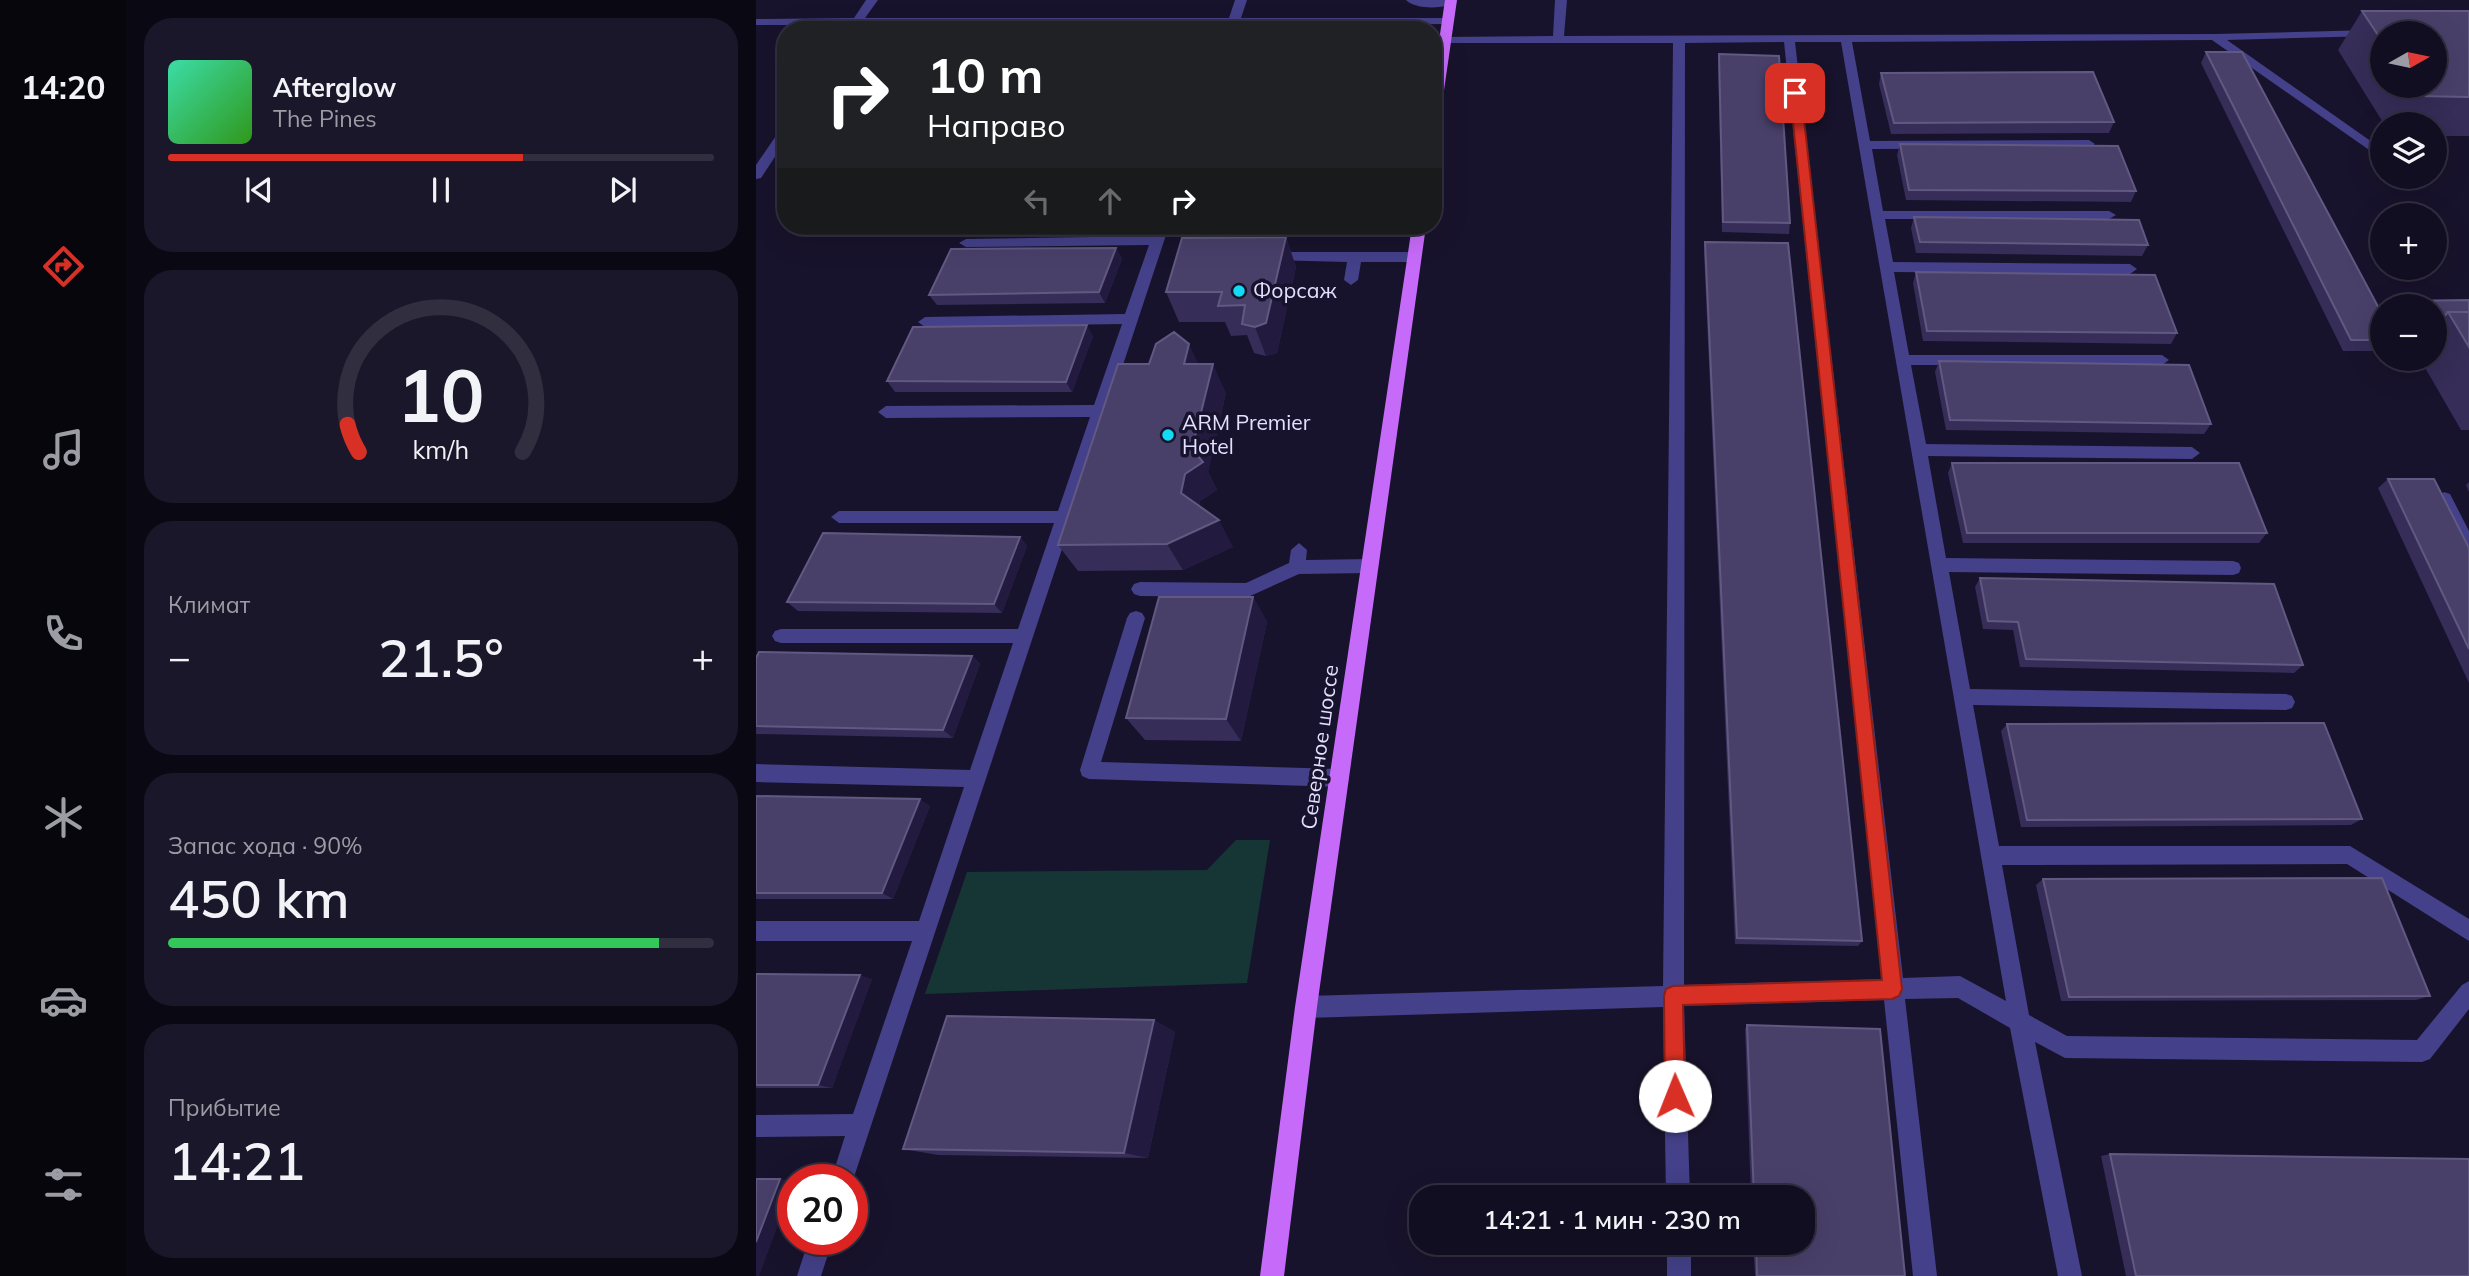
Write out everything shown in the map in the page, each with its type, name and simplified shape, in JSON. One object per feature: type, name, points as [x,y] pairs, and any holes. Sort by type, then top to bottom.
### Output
[{"type":"main road","points":[[1442,61],[1451,1]]},
{"type":"main road","name":"Северное шоссе","points":[[1272,1276],[1306,1007],[1418,235]]},
{"type":"street","points":[[857,21],[872,0]]},
{"type":"street","points":[[1234,21],[1241,0]]},
{"type":"street","points":[[1412,0],[1415,3],[1451,1]]},
{"type":"street","points":[[1558,40],[1561,0]]},
{"type":"street","points":[[1442,21],[1448,21]]},
{"type":"street","points":[[756,22],[777,23]]},
{"type":"street","points":[[1445,40],[2215,37],[2370,33]]},
{"type":"street","points":[[2215,37],[2370,147]]},
{"type":"street","points":[[1846,38],[2020,1022],[2070,1276]]},
{"type":"street","points":[[1678,1185],[1673,996],[1679,39]]},
{"type":"street","points":[[1789,39],[1925,1276]]},
{"type":"street","points":[[756,175],[777,144]]},
{"type":"street","points":[[1866,145],[2088,144]]},
{"type":"street","points":[[1878,215],[2109,215]]},
{"type":"street","points":[[967,243],[1121,235]]},
{"type":"street","points":[[847,1164],[1158,235]]},
{"type":"street","points":[[1262,257],[1414,257]]},
{"type":"street","points":[[1351,280],[1355,257]]},
{"type":"street","points":[[1887,267],[2130,269]]},
{"type":"street","points":[[925,322],[1132,319]]},
{"type":"street","points":[[1903,360],[2162,360]]},
{"type":"street","points":[[886,412],[1100,411]]},
{"type":"street","points":[[1919,450],[2192,453]]},
{"type":"street","points":[[2444,498],[2469,547]]},
{"type":"street","points":[[839,517],[1065,517]]},
{"type":"street","points":[[1140,589],[1248,590],[1298,558],[1370,566]]},
{"type":"street","points":[[1939,565],[2233,568]]},
{"type":"street","points":[[1136,618],[1089,770],[1339,778]]},
{"type":"street","points":[[781,636],[1024,636]]},
{"type":"street","points":[[1962,697],[2286,702]]},
{"type":"street","points":[[756,773],[978,779]]},
{"type":"street","points":[[1991,856],[2350,855],[2469,931]]},
{"type":"street","points":[[756,932],[927,931]]},
{"type":"street","points":[[1306,1007],[1961,987],[2065,1047],[2423,1051],[2469,992]]},
{"type":"street","points":[[756,1126],[860,1125]]},
{"type":"street","points":[[809,1276],[816,1255]]},
{"type":"street","points":[[1679,1255],[1679,1276]]},
{"type":"green space","points":[[1236,840],[1270,840],[1247,983],[925,994],[967,872],[1207,870]]},
{"type":"building","points":[[2362,11],[2469,11],[2469,97],[2447,97],[2447,21],[2370,23]]},
{"type":"building","points":[[2206,52],[2242,52],[2371,294],[2370,340],[2351,340]]},
{"type":"building","points":[[1719,54],[1779,56],[1790,223],[1723,222]]},
{"type":"building","points":[[2093,72],[2114,122],[1894,123],[1881,73]]},
{"type":"building","points":[[1900,144],[2118,146],[2136,191],[1909,190]]},
{"type":"building","points":[[1914,217],[2139,220],[2148,245],[1920,242]]},
{"type":"building","points":[[1286,237],[1266,323],[1255,327],[1242,324],[1245,305],[1218,306],[1222,292],[1166,292],[1182,238]]},
{"type":"building","points":[[1705,242],[1788,243],[1862,941],[1737,938]]},
{"type":"building","points":[[1116,248],[1099,292],[929,295],[951,249]]},
{"type":"building","points":[[1916,272],[2155,275],[2177,333],[1927,331]]},
{"type":"building","points":[[2447,300],[2469,300],[2469,312],[2447,313]]},
{"type":"building","points":[[2448,312],[2469,312],[2469,347]]},
{"type":"building","points":[[1087,325],[1066,382],[887,381],[913,327]]},
{"type":"building","name":"ARM Premier Hotel","points":[[1174,332],[1189,344],[1184,364],[1213,364],[1192,449],[1203,462],[1185,474],[1181,493],[1219,520],[1167,544],[1058,545],[1118,364],[1149,364],[1156,344]]},
{"type":"building","points":[[1939,361],[2189,365],[2211,424],[1950,420]]},
{"type":"building","points":[[1952,463],[2239,463],[2267,533],[1967,533]]},
{"type":"building","points":[[2388,479],[2434,479],[2469,548],[2469,649]]},
{"type":"building","points":[[823,533],[1020,537],[994,604],[787,602]]},
{"type":"building","points":[[1980,578],[2274,584],[2303,665],[2026,659],[2018,622],[1988,621]]},
{"type":"building","points":[[1159,597],[1253,597],[1226,719],[1126,718]]},
{"type":"building","points":[[759,652],[972,656],[943,730],[756,726],[756,658]]},
{"type":"building","points":[[2324,723],[2362,819],[2027,820],[2007,724]]},
{"type":"building","points":[[756,796],[920,799],[882,893],[756,893]]},
{"type":"building","points":[[2382,878],[2430,996],[2069,997],[2043,879]]},
{"type":"building","points":[[756,974],[860,975],[818,1085],[756,1085]]},
{"type":"building","points":[[947,1016],[1154,1020],[1124,1153],[903,1149]]},
{"type":"building","points":[[1747,1025],[1880,1029],[1905,1276],[1757,1276],[1756,1255],[1815,1255],[1815,1185],[1754,1185]]},
{"type":"building","points":[[2110,1154],[2469,1159],[2469,1276],[2136,1276]]},
{"type":"building","points":[[756,1179],[777,1179],[777,1187],[756,1242]]},
{"type":"place","name":"Форсаж","points":[[1239,291]]},
{"type":"place","name":"ARM Premier Hotel","points":[[1168,435]]},
{"type":"route","points":[[1675,1096],[1673,996],[1892,989],[1795,93]]}]
